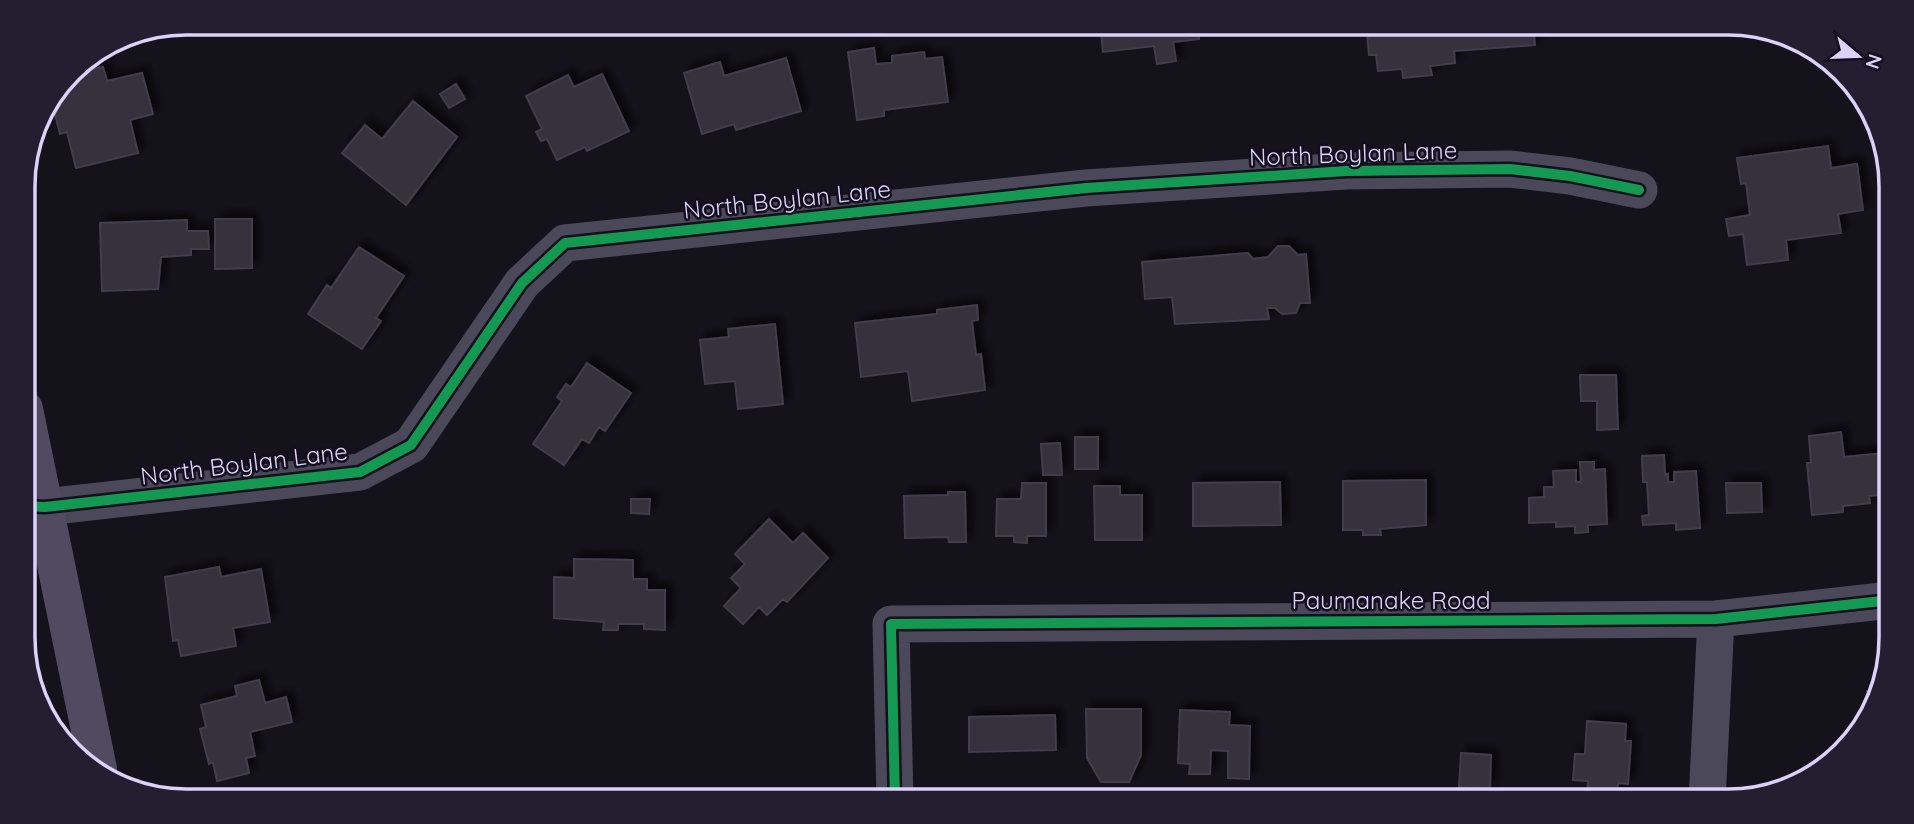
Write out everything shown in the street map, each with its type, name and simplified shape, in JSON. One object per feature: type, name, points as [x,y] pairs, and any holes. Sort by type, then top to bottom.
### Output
[{"type":"main road","points":[[35,511],[96,759]]},
{"type":"street","name":"North Boylan Lane","points":[[35,507],[360,472],[411,445],[522,283],[565,243],[1086,188],[1346,172],[1510,169],[1570,176],[1639,190]]},
{"type":"street","name":"Paumanake Road","points":[[895,789],[891,624],[1716,619],[1879,601]]},
{"type":"street","points":[[1708,789],[1716,619]]},
{"type":"building","points":[[1101,35],[1199,35],[1199,39],[1173,42],[1176,61],[1157,64],[1154,46],[1103,52]]},
{"type":"building","points":[[1367,35],[1534,35],[1535,45],[1454,51],[1455,63],[1430,66],[1432,75],[1403,78],[1402,69],[1378,71],[1376,55],[1369,55]]},
{"type":"building","points":[[874,48],[876,64],[892,63],[892,56],[924,52],[925,59],[942,57],[948,102],[884,110],[884,116],[857,120],[848,52]]},
{"type":"building","points":[[786,58],[801,111],[736,130],[734,124],[702,134],[684,73],[720,62],[724,76]]},
{"type":"building","points":[[103,67],[107,81],[142,73],[153,114],[130,120],[138,153],[76,168],[67,132],[60,134],[54,112],[72,86],[87,71]]},
{"type":"building","points":[[602,74],[629,131],[587,151],[585,147],[557,160],[547,139],[541,141],[536,132],[542,129],[526,96],[568,75],[574,87]]},
{"type":"building","points":[[456,84],[465,99],[449,108],[440,94]]},
{"type":"building","points":[[413,101],[457,137],[406,205],[342,153],[365,125],[382,139]]},
{"type":"building","points":[[1828,146],[1831,168],[1857,164],[1863,210],[1838,214],[1841,233],[1786,240],[1788,260],[1747,265],[1743,234],[1729,236],[1726,219],[1750,215],[1746,183],[1741,184],[1737,158]]},
{"type":"building","points":[[215,219],[252,219],[252,268],[215,269]]},
{"type":"building","points":[[187,220],[187,231],[208,231],[209,249],[191,249],[191,255],[161,257],[158,289],[102,291],[100,223]]},
{"type":"building","points":[[1278,246],[1289,246],[1298,255],[1306,254],[1310,303],[1300,303],[1296,313],[1282,314],[1275,308],[1267,308],[1269,319],[1175,324],[1172,297],[1145,299],[1142,262],[1248,253],[1253,259],[1268,257]]},
{"type":"building","points":[[359,247],[404,276],[376,318],[381,321],[362,349],[308,314],[327,285],[331,288]]},
{"type":"building","points":[[977,305],[978,320],[972,321],[976,355],[981,354],[985,390],[912,401],[908,371],[861,377],[855,323],[937,314],[937,310]]},
{"type":"building","points":[[775,324],[783,404],[738,409],[735,381],[705,384],[700,340],[729,337],[728,329]]},
{"type":"building","points":[[587,363],[631,393],[605,431],[599,427],[589,443],[582,439],[564,465],[533,444],[562,401],[557,397],[566,384],[571,387]]},
{"type":"building","points":[[1580,375],[1616,375],[1618,429],[1597,430],[1597,401],[1581,401]]},
{"type":"building","points":[[1841,432],[1844,457],[1879,454],[1879,495],[1869,496],[1870,503],[1843,506],[1843,512],[1812,515],[1807,463],[1811,463],[1809,436]]},
{"type":"building","points":[[1075,437],[1098,437],[1098,469],[1075,469]]},
{"type":"building","points":[[1060,443],[1062,475],[1043,475],[1041,444]]},
{"type":"building","points":[[1664,455],[1668,482],[1674,482],[1674,472],[1696,471],[1700,528],[1676,530],[1676,523],[1643,525],[1642,516],[1649,515],[1642,456]]},
{"type":"building","points":[[1580,462],[1594,462],[1594,470],[1605,469],[1607,524],[1588,525],[1588,532],[1575,533],[1575,526],[1556,527],[1556,522],[1529,523],[1529,498],[1544,497],[1544,487],[1554,487],[1553,471],[1576,470],[1576,482],[1581,482]]},
{"type":"building","points":[[1426,480],[1426,525],[1380,529],[1381,535],[1363,535],[1363,530],[1343,530],[1343,481]]},
{"type":"building","points":[[1280,482],[1281,525],[1193,526],[1193,483]]},
{"type":"building","points":[[1022,483],[1046,483],[1046,536],[1027,536],[1027,543],[1014,542],[1014,536],[996,536],[997,499],[1021,499]]},
{"type":"building","points":[[1726,483],[1761,483],[1762,512],[1727,513]]},
{"type":"building","points":[[1094,486],[1120,486],[1120,495],[1142,495],[1142,540],[1095,540]]},
{"type":"building","points":[[948,492],[965,492],[966,542],[949,542],[948,537],[905,538],[904,496],[948,495]]},
{"type":"building","points":[[631,499],[650,499],[649,514],[631,513]]},
{"type":"building","points":[[769,519],[793,543],[803,533],[828,558],[787,602],[783,599],[767,615],[759,607],[743,624],[724,606],[741,588],[731,578],[745,564],[735,554]]},
{"type":"building","points":[[574,559],[633,560],[633,579],[647,579],[647,590],[665,590],[665,630],[644,629],[644,624],[618,624],[618,630],[603,630],[604,622],[554,618],[554,577],[574,578]]},
{"type":"building","points":[[219,567],[221,577],[261,569],[270,622],[233,628],[236,646],[181,656],[178,640],[173,641],[165,577]]},
{"type":"building","points":[[259,680],[265,703],[286,697],[292,722],[250,732],[255,756],[246,758],[249,773],[217,781],[213,762],[209,764],[200,729],[206,727],[201,705],[237,696],[235,686]]},
{"type":"building","points":[[1086,709],[1141,709],[1141,755],[1129,782],[1101,782],[1087,758]]},
{"type":"building","points":[[1180,710],[1230,712],[1229,725],[1250,726],[1249,779],[1228,778],[1228,751],[1211,750],[1210,774],[1189,774],[1190,764],[1178,763]]},
{"type":"building","points":[[1055,715],[1056,750],[969,752],[969,717]]},
{"type":"building","points":[[1587,721],[1626,724],[1625,741],[1631,741],[1628,784],[1618,783],[1618,789],[1588,789],[1588,781],[1573,780],[1575,754],[1585,754]]},
{"type":"building","points":[[1461,753],[1491,755],[1490,789],[1459,787]]},
{"type":"cycle path","points":[[35,507],[360,472],[411,445],[522,283],[565,243],[1086,188],[1346,171],[1510,169],[1570,176],[1639,190]]},
{"type":"cycle path","points":[[895,789],[891,624],[1716,619],[1879,601]]}]
